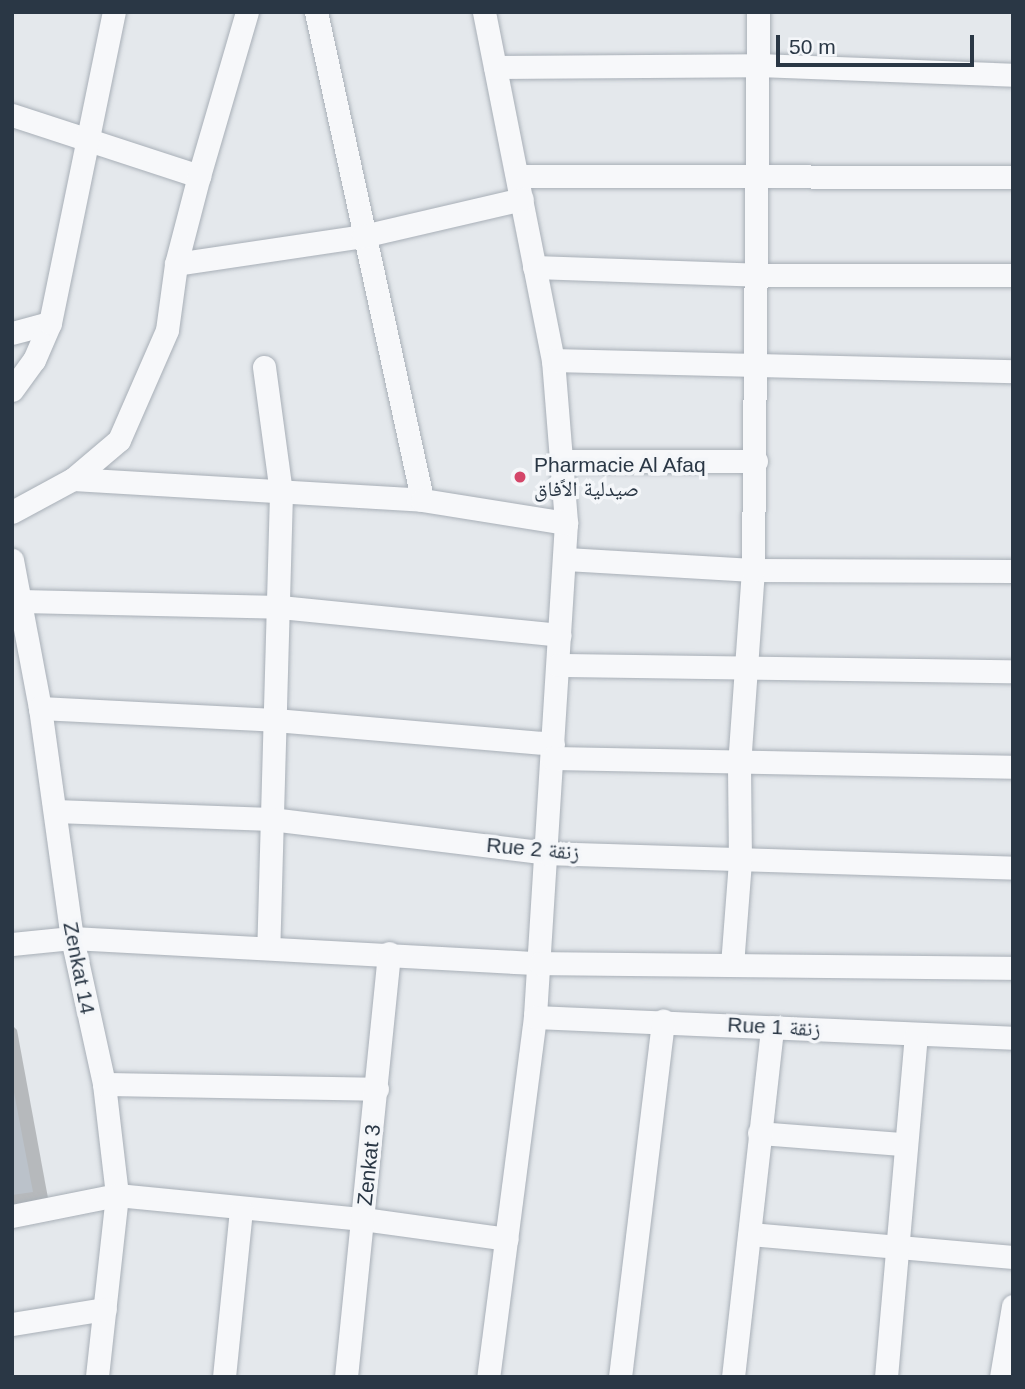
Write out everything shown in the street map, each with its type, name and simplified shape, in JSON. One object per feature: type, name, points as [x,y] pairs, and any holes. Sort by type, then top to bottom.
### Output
[{"type":"street","points":[[12,390],[34,360],[50,323],[114,12]]},
{"type":"street","points":[[12,512],[73,479],[119,440],[167,330],[176,264],[247,12]]},
{"type":"street","points":[[316,12],[422,500]]},
{"type":"street","points":[[484,12],[553,360],[566,523],[566,559],[536,1017],[488,1377]]},
{"type":"street","points":[[732,965],[740,862],[739,765],[753,570],[756,461],[758,275],[755,176],[758,12]]},
{"type":"street","points":[[495,67],[758,65],[1013,75]]},
{"type":"street","points":[[12,115],[199,176]]},
{"type":"street","points":[[517,176],[1013,177]]},
{"type":"street","points":[[176,264],[363,236],[522,199]]},
{"type":"street","points":[[534,267],[758,275],[1013,275]]},
{"type":"street","points":[[12,332],[50,323]]},
{"type":"street","points":[[553,360],[757,367],[1013,371]]},
{"type":"street","points":[[264,367],[281,493],[280,607],[268,947]]},
{"type":"street","points":[[563,460],[756,461]]},
{"type":"street","points":[[73,479],[422,500],[566,523]]},
{"type":"street","points":[[566,559],[753,570],[1013,571]]},
{"type":"street","name":"Zenkat 14","points":[[12,560],[40,708],[72,938],[104,1084],[117,1195],[97,1377]]},
{"type":"street","points":[[21,601],[280,607],[560,635]]},
{"type":"street","points":[[558,665],[745,665],[1013,671]]},
{"type":"street","points":[[40,708],[275,720],[553,751],[739,765],[1013,766]]},
{"type":"street","name":"Rue 2 زنقة","points":[[55,811],[271,819],[547,853],[740,862],[1013,868]]},
{"type":"street","points":[[12,944],[72,938],[540,963],[1013,968]]},
{"type":"street","name":"Zenkat 3","points":[[346,1377],[389,953]]},
{"type":"street","name":"Rue 1 زنقة","points":[[536,1017],[1013,1038]]},
{"type":"street","points":[[620,1377],[663,1021]]},
{"type":"street","points":[[733,1377],[772,1027]]},
{"type":"street","points":[[886,1377],[901,1247],[903,1144],[916,1034]]},
{"type":"street","points":[[104,1084],[377,1089]]},
{"type":"street","points":[[759,1133],[903,1144]]},
{"type":"street","points":[[12,1216],[117,1195],[241,1210],[363,1219],[507,1239]]},
{"type":"street","points":[[224,1377],[241,1210]]},
{"type":"street","points":[[750,1234],[1013,1257]]},
{"type":"street","points":[[1001,1377],[1013,1306]]},
{"type":"street","points":[[12,1324],[105,1309]]},
{"type":"building","points":[[12,1082],[33,1192],[12,1195]]},
{"type":"place","name":"Pharmacie Al Afaq صيدلية الاًفاق","points":[[520,477]]}]
